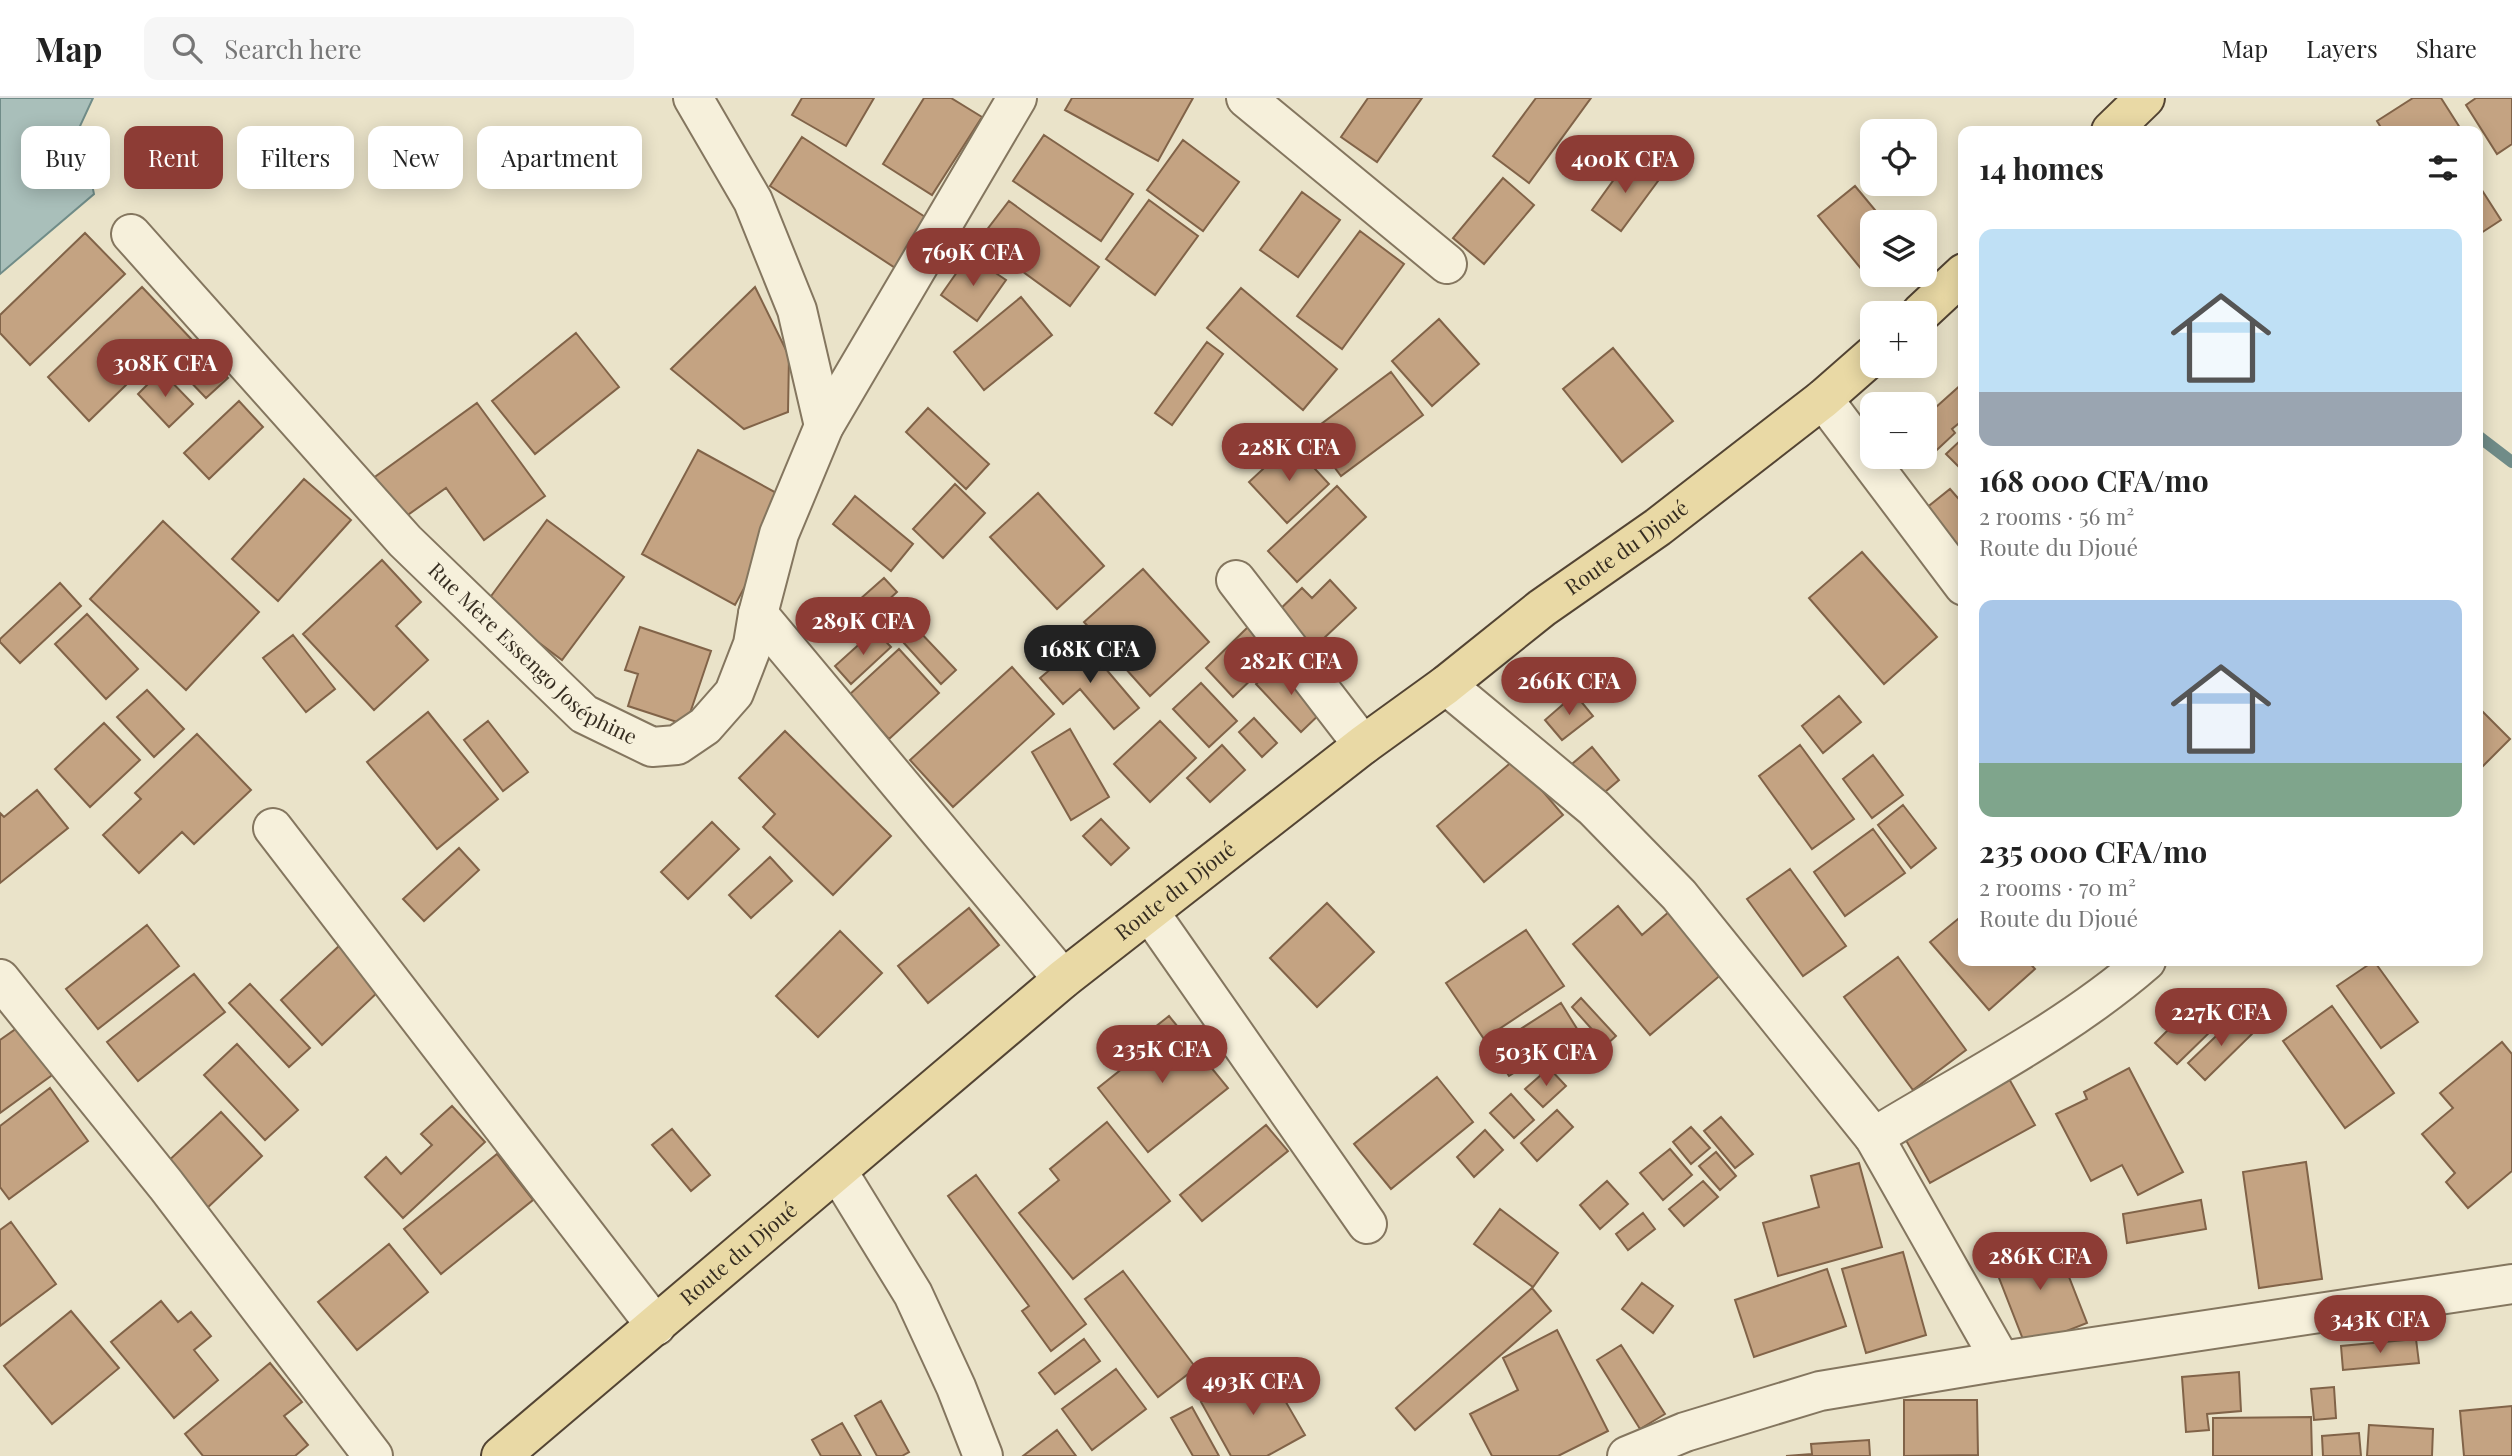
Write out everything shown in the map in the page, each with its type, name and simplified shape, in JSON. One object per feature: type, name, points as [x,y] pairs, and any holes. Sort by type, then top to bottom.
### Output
[{"type":"main road","points":[[2116,126],[2145,98]]},
{"type":"main road","points":[[1934,301],[1958,279]]},
{"type":"main road","name":"Route du Djoué","points":[[500,1456],[1063,979],[1542,608],[1658,527],[1823,399],[1860,367]]},
{"type":"street","points":[[693,98],[753,201],[797,310],[824,426]]},
{"type":"street","name":"Rue Mère Essengo Joséphine","points":[[131,234],[405,541],[584,714],[652,747],[677,745],[705,726],[734,692],[753,643],[779,534],[824,426],[1017,98]]},
{"type":"street","points":[[1246,98],[1447,264]]},
{"type":"street","points":[[1823,399],[1958,578]]},
{"type":"street","points":[[1236,580],[1363,745]]},
{"type":"street","points":[[758,614],[1063,979]]},
{"type":"street","points":[[1446,685],[1594,808],[1679,895],[1874,1137],[2001,1362]]},
{"type":"street","points":[[273,828],[656,1326]]},
{"type":"street","points":[[1150,913],[1367,1224]]},
{"type":"street","points":[[1874,1137],[2074,1016],[2140,966]]},
{"type":"street","points":[[0,979],[166,1185],[373,1456]]},
{"type":"street","points":[[838,1172],[913,1294],[956,1387],[983,1456]]},
{"type":"street","points":[[1626,1456],[1685,1432],[1819,1391],[2512,1284]]},
{"type":"water","points":[[0,98],[93,98],[80,126],[21,126],[21,189],[93,189],[94,194],[0,274]]},
{"type":"building","points":[[802,98],[874,98],[846,146],[792,115]]},
{"type":"building","points":[[924,98],[951,98],[982,117],[932,195],[883,164]]},
{"type":"building","points":[[1072,98],[1193,98],[1158,161],[1065,110]]},
{"type":"building","points":[[1368,98],[1422,98],[1377,162],[1341,137]]},
{"type":"building","points":[[1536,98],[1591,98],[1529,183],[1493,156]]},
{"type":"building","points":[[2413,98],[2441,98],[2459,126],[2380,126],[2377,121]]},
{"type":"building","points":[[2476,98],[2512,98],[2512,144],[2497,154],[2483,132],[2483,126],[2479,126],[2466,105]]},
{"type":"building","points":[[1044,135],[1133,194],[1101,241],[1013,181]]},
{"type":"building","points":[[802,137],[939,226],[906,275],[770,186]]},
{"type":"building","points":[[1183,140],[1239,182],[1203,231],[1147,190]]},
{"type":"building","points":[[1628,160],[1658,181],[1621,231],[1592,210]]},
{"type":"building","points":[[1503,178],[1534,205],[1484,264],[1453,238]]},
{"type":"building","points":[[1855,186],[1860,196],[1863,196],[1875,210],[1860,210],[1860,267],[1818,216]]},
{"type":"building","points":[[1302,192],[1340,220],[1298,277],[1260,250]]},
{"type":"building","points":[[2483,192],[2501,220],[2483,232]]},
{"type":"building","points":[[1149,200],[1198,236],[1155,295],[1106,259]]},
{"type":"building","points":[[1009,201],[1099,267],[1070,306],[979,240]]},
{"type":"building","points":[[1360,231],[1404,264],[1342,349],[1297,316]]},
{"type":"building","points":[[85,233],[125,274],[30,365],[0,333],[0,315]]},
{"type":"building","points":[[969,255],[1006,280],[977,321],[941,295]]},
{"type":"building","points":[[142,287],[228,378],[206,398],[161,351],[89,421],[48,377]]},
{"type":"building","points":[[755,287],[789,356],[788,412],[744,429],[671,369]]},
{"type":"building","points":[[1241,288],[1337,369],[1303,410],[1207,328]]},
{"type":"building","points":[[1021,297],[1052,335],[984,390],[954,352]]},
{"type":"building","points":[[1439,319],[1479,364],[1432,406],[1392,361]]},
{"type":"building","points":[[576,333],[619,387],[535,454],[492,401]]},
{"type":"building","points":[[1207,342],[1223,354],[1172,425],[1155,413]]},
{"type":"building","points":[[1613,348],[1673,421],[1622,462],[1563,389]]},
{"type":"building","points":[[161,371],[193,404],[169,427],[138,394]]},
{"type":"building","points":[[1391,372],[1423,415],[1341,476],[1309,433]]},
{"type":"building","points":[[1958,387],[1958,424],[1952,429],[1955,433],[1937,450],[1937,406]]},
{"type":"building","points":[[239,401],[263,427],[209,479],[184,453]]},
{"type":"building","points":[[477,403],[545,496],[484,540],[446,488],[402,519],[372,479]]},
{"type":"building","points":[[928,408],[989,464],[966,489],[906,432]]},
{"type":"building","points":[[1291,443],[1329,484],[1287,523],[1249,482]]},
{"type":"building","points":[[1958,443],[1958,466],[1946,454]]},
{"type":"building","points":[[698,450],[791,501],[735,605],[642,554]]},
{"type":"building","points":[[304,479],[351,520],[278,601],[232,559]]},
{"type":"building","points":[[955,484],[985,513],[943,558],[913,529]]},
{"type":"building","points":[[1337,486],[1366,517],[1297,582],[1268,551]]},
{"type":"building","points":[[1950,489],[1958,498],[1958,559],[1920,513]]},
{"type":"building","points":[[1038,493],[1104,566],[1057,609],[990,537]]},
{"type":"building","points":[[855,496],[913,544],[891,571],[833,524]]},
{"type":"building","points":[[547,520],[624,577],[562,660],[486,603]]},
{"type":"building","points":[[163,521],[259,612],[186,690],[90,599]]},
{"type":"building","points":[[1862,552],[1937,637],[1884,684],[1809,598]]},
{"type":"building","points":[[382,560],[421,602],[396,626],[428,660],[374,710],[303,634]]},
{"type":"building","points":[[1143,569],[1209,642],[1150,696],[1084,622]]},
{"type":"building","points":[[884,578],[897,592],[872,615],[859,600]]},
{"type":"building","points":[[1330,580],[1356,608],[1306,655],[1271,618],[1302,588],[1312,598]]},
{"type":"building","points":[[60,583],[81,606],[20,663],[0,639]]},
{"type":"building","points":[[87,614],[138,669],[106,699],[55,644]]},
{"type":"building","points":[[1251,624],[1278,654],[1233,697],[1206,668]]},
{"type":"building","points":[[640,627],[711,651],[686,725],[628,706],[638,674],[625,670]]},
{"type":"building","points":[[917,629],[956,670],[941,684],[903,642]]},
{"type":"building","points":[[875,630],[891,647],[851,684],[835,666]]},
{"type":"building","points":[[293,635],[335,689],[306,712],[263,658]]},
{"type":"building","points":[[1083,642],[1139,708],[1114,729],[1080,689],[1063,704],[1040,678]]},
{"type":"building","points":[[899,649],[939,693],[889,739],[849,695]]},
{"type":"building","points":[[1281,662],[1325,709],[1301,732],[1256,684]]},
{"type":"building","points":[[1012,667],[1054,714],[953,807],[910,760]]},
{"type":"building","points":[[1201,683],[1237,721],[1209,747],[1173,709]]},
{"type":"building","points":[[147,690],[184,729],[154,757],[117,717]]},
{"type":"building","points":[[1575,694],[1593,716],[1562,740],[1545,720]]},
{"type":"building","points":[[1839,696],[1861,722],[1823,753],[1802,726]]},
{"type":"building","points":[[428,712],[498,799],[437,849],[367,762]]},
{"type":"building","points":[[2483,712],[2510,739],[2483,766]]},
{"type":"building","points":[[1254,718],[1277,743],[1262,757],[1239,732]]},
{"type":"building","points":[[488,721],[528,772],[503,791],[464,740]]},
{"type":"building","points":[[1160,721],[1196,758],[1150,802],[1114,764]]},
{"type":"building","points":[[104,723],[140,760],[90,807],[55,769]]},
{"type":"building","points":[[1070,729],[1109,797],[1071,820],[1032,752]]},
{"type":"building","points":[[785,731],[891,836],[833,895],[763,827],[775,814],[739,778]]},
{"type":"building","points":[[197,734],[251,790],[194,844],[182,832],[139,873],[103,835],[141,799],[135,793]]},
{"type":"building","points":[[1222,745],[1245,770],[1210,802],[1187,778]]},
{"type":"building","points":[[1800,745],[1854,819],[1812,849],[1759,776]]},
{"type":"building","points":[[1592,747],[1619,780],[1599,797],[1572,764]]},
{"type":"building","points":[[1873,755],[1903,795],[1872,818],[1843,779]]},
{"type":"building","points":[[1515,759],[1563,815],[1484,882],[1437,826]]},
{"type":"building","points":[[37,790],[68,828],[0,883],[0,813],[4,817]]},
{"type":"building","points":[[1903,805],[1936,848],[1911,868],[1878,825]]},
{"type":"building","points":[[1101,819],[1129,848],[1111,865],[1083,836]]},
{"type":"building","points":[[712,822],[739,849],[688,899],[661,872]]},
{"type":"building","points":[[1873,829],[1905,873],[1845,916],[1814,872]]},
{"type":"building","points":[[459,848],[479,870],[424,921],[403,899]]},
{"type":"building","points":[[770,857],[792,881],[751,918],[729,895]]},
{"type":"building","points":[[1790,869],[1846,946],[1803,976],[1747,899]]},
{"type":"building","points":[[1327,903],[1374,952],[1317,1007],[1270,958]]},
{"type":"building","points":[[1618,906],[1642,935],[1670,911],[1723,973],[1650,1035],[1573,944]]},
{"type":"building","points":[[969,908],[999,945],[928,1003],[898,966]]},
{"type":"building","points":[[1958,919],[1958,966],[2032,966],[2035,969],[1989,1010],[1930,942]]},
{"type":"building","points":[[147,925],[179,966],[98,1029],[66,989]]},
{"type":"building","points":[[1526,930],[1564,986],[1484,1039],[1446,983]]},
{"type":"building","points":[[840,931],[882,973],[818,1037],[776,996]]},
{"type":"building","points":[[339,946],[380,990],[322,1045],[281,1000]]},
{"type":"building","points":[[1898,957],[1966,1050],[1913,1090],[1844,997]]},
{"type":"building","points":[[2367,966],[2378,966],[2418,1022],[2381,1048],[2337,986]]},
{"type":"building","points":[[194,974],[225,1012],[138,1081],[107,1042]]},
{"type":"building","points":[[250,984],[310,1048],[289,1067],[229,1003]]},
{"type":"building","points":[[1581,998],[1616,1036],[1606,1045],[1572,1007]]},
{"type":"building","points":[[1561,1003],[1579,1032],[1509,1076],[1491,1048]]},
{"type":"building","points":[[2332,1006],[2394,1093],[2345,1128],[2283,1041]]},
{"type":"building","points":[[2191,1007],[2213,1029],[2177,1064],[2155,1043]]},
{"type":"building","points":[[2238,1015],[2254,1032],[2205,1080],[2188,1063]]},
{"type":"building","points":[[1169,1016],[1228,1088],[1148,1152],[1098,1088],[1138,1056],[1131,1046]]},
{"type":"building","points":[[20,1026],[55,1073],[0,1113],[0,1040]]},
{"type":"building","points":[[2502,1042],[2512,1054],[2512,1171],[2468,1208],[2446,1182],[2455,1173],[2422,1134],[2453,1108],[2440,1093]]},
{"type":"building","points":[[237,1044],[298,1110],[265,1140],[204,1075]]},
{"type":"building","points":[[1549,1068],[1566,1086],[1543,1107],[1525,1089]]},
{"type":"building","points":[[2129,1068],[2183,1172],[2138,1195],[2122,1165],[2091,1181],[2056,1114],[2087,1099],[2084,1092]]},
{"type":"building","points":[[1437,1077],[1473,1122],[1391,1189],[1354,1144]]},
{"type":"building","points":[[2008,1077],[2035,1125],[1930,1183],[1903,1135]]},
{"type":"building","points":[[50,1088],[88,1141],[9,1199],[0,1187],[0,1126]]},
{"type":"building","points":[[1511,1094],[1534,1120],[1514,1138],[1490,1113]]},
{"type":"building","points":[[452,1106],[485,1142],[403,1218],[365,1177],[386,1157],[401,1174],[432,1145],[421,1134]]},
{"type":"building","points":[[1557,1110],[1573,1127],[1537,1161],[1521,1143]]},
{"type":"building","points":[[221,1112],[262,1156],[205,1210],[164,1165]]},
{"type":"building","points":[[1721,1117],[1753,1154],[1735,1168],[1704,1131]]},
{"type":"building","points":[[1107,1122],[1170,1201],[1073,1279],[1019,1213],[1059,1180],[1050,1169]]},
{"type":"building","points":[[1266,1125],[1288,1151],[1202,1221],[1180,1195]]},
{"type":"building","points":[[1691,1127],[1710,1148],[1691,1164],[1673,1142]]},
{"type":"building","points":[[672,1129],[710,1175],[691,1191],[652,1145]]},
{"type":"building","points":[[1485,1130],[1503,1150],[1474,1177],[1457,1157]]},
{"type":"building","points":[[1670,1149],[1692,1175],[1663,1200],[1640,1173]]},
{"type":"building","points":[[1716,1152],[1736,1176],[1720,1190],[1699,1166]]},
{"type":"building","points":[[497,1154],[533,1200],[441,1274],[404,1229]]},
{"type":"building","points":[[2306,1162],[2322,1279],[2259,1288],[2243,1172]]},
{"type":"building","points":[[1859,1163],[1882,1247],[1778,1276],[1763,1223],[1819,1207],[1811,1176]]},
{"type":"building","points":[[976,1175],[1086,1324],[1051,1351],[1022,1311],[1029,1306],[948,1196]]},
{"type":"building","points":[[1607,1181],[1628,1204],[1600,1229],[1580,1205]]},
{"type":"building","points":[[1703,1181],[1718,1197],[1684,1226],[1669,1209]]},
{"type":"building","points":[[2201,1200],[2206,1229],[2127,1243],[2123,1214]]},
{"type":"building","points":[[1500,1209],[1558,1253],[1533,1287],[1474,1244]]},
{"type":"building","points":[[1643,1213],[1655,1229],[1628,1250],[1616,1234]]},
{"type":"building","points":[[11,1222],[56,1284],[0,1326],[0,1230]]},
{"type":"building","points":[[2053,1236],[2087,1323],[2026,1347],[1992,1260]]},
{"type":"building","points":[[389,1244],[428,1292],[357,1350],[318,1302]]},
{"type":"building","points":[[1903,1252],[1926,1335],[1866,1353],[1842,1269]]},
{"type":"building","points":[[1827,1269],[1846,1326],[1754,1357],[1735,1300]]},
{"type":"building","points":[[1123,1271],[1196,1368],[1158,1397],[1085,1299]]},
{"type":"building","points":[[1642,1283],[1673,1306],[1653,1333],[1622,1309]]},
{"type":"building","points":[[1532,1288],[1551,1311],[1415,1430],[1396,1408]]},
{"type":"building","points":[[161,1301],[178,1322],[191,1312],[211,1336],[194,1350],[218,1380],[174,1418],[111,1342]]},
{"type":"building","points":[[71,1311],[119,1368],[52,1424],[4,1366]]},
{"type":"building","points":[[1557,1330],[1608,1431],[1558,1456],[1492,1456],[1470,1414],[1518,1390],[1503,1358]]},
{"type":"building","points":[[1084,1339],[1100,1361],[1055,1394],[1039,1373]]},
{"type":"building","points":[[2416,1339],[2419,1363],[2343,1370],[2341,1346]]},
{"type":"building","points":[[1621,1345],[1665,1414],[1640,1429],[1597,1360]]},
{"type":"building","points":[[270,1363],[302,1402],[284,1416],[308,1445],[295,1456],[203,1456],[185,1434]]},
{"type":"building","points":[[1265,1366],[1305,1435],[1267,1456],[1231,1456],[1201,1402]]},
{"type":"building","points":[[1116,1369],[1146,1409],[1092,1450],[1062,1409]]},
{"type":"building","points":[[2239,1372],[2241,1411],[2207,1414],[2209,1430],[2186,1432],[2182,1377]]},
{"type":"building","points":[[2334,1387],[2336,1418],[2314,1420],[2311,1389]]},
{"type":"building","points":[[1904,1400],[1977,1400],[1978,1455],[1904,1456]]},
{"type":"building","points":[[881,1401],[909,1452],[902,1456],[877,1456],[855,1416]]},
{"type":"building","points":[[2512,1406],[2512,1456],[2464,1456],[2460,1411]]},
{"type":"building","points":[[1192,1407],[1219,1456],[1193,1456],[1171,1418]]},
{"type":"building","points":[[2311,1417],[2312,1456],[2213,1456],[2213,1418]]},
{"type":"building","points":[[842,1423],[861,1456],[821,1456],[812,1440]]},
{"type":"building","points":[[2369,1425],[2433,1429],[2432,1456],[2367,1456]]},
{"type":"building","points":[[1057,1430],[1076,1456],[1023,1456]]},
{"type":"building","points":[[2359,1433],[2361,1456],[2323,1456],[2322,1436]]},
{"type":"building","points":[[1869,1440],[1870,1456],[1786,1456],[1812,1454],[1811,1444]]},
{"type":"waterway","points":[[2483,440],[2512,462]]}]
